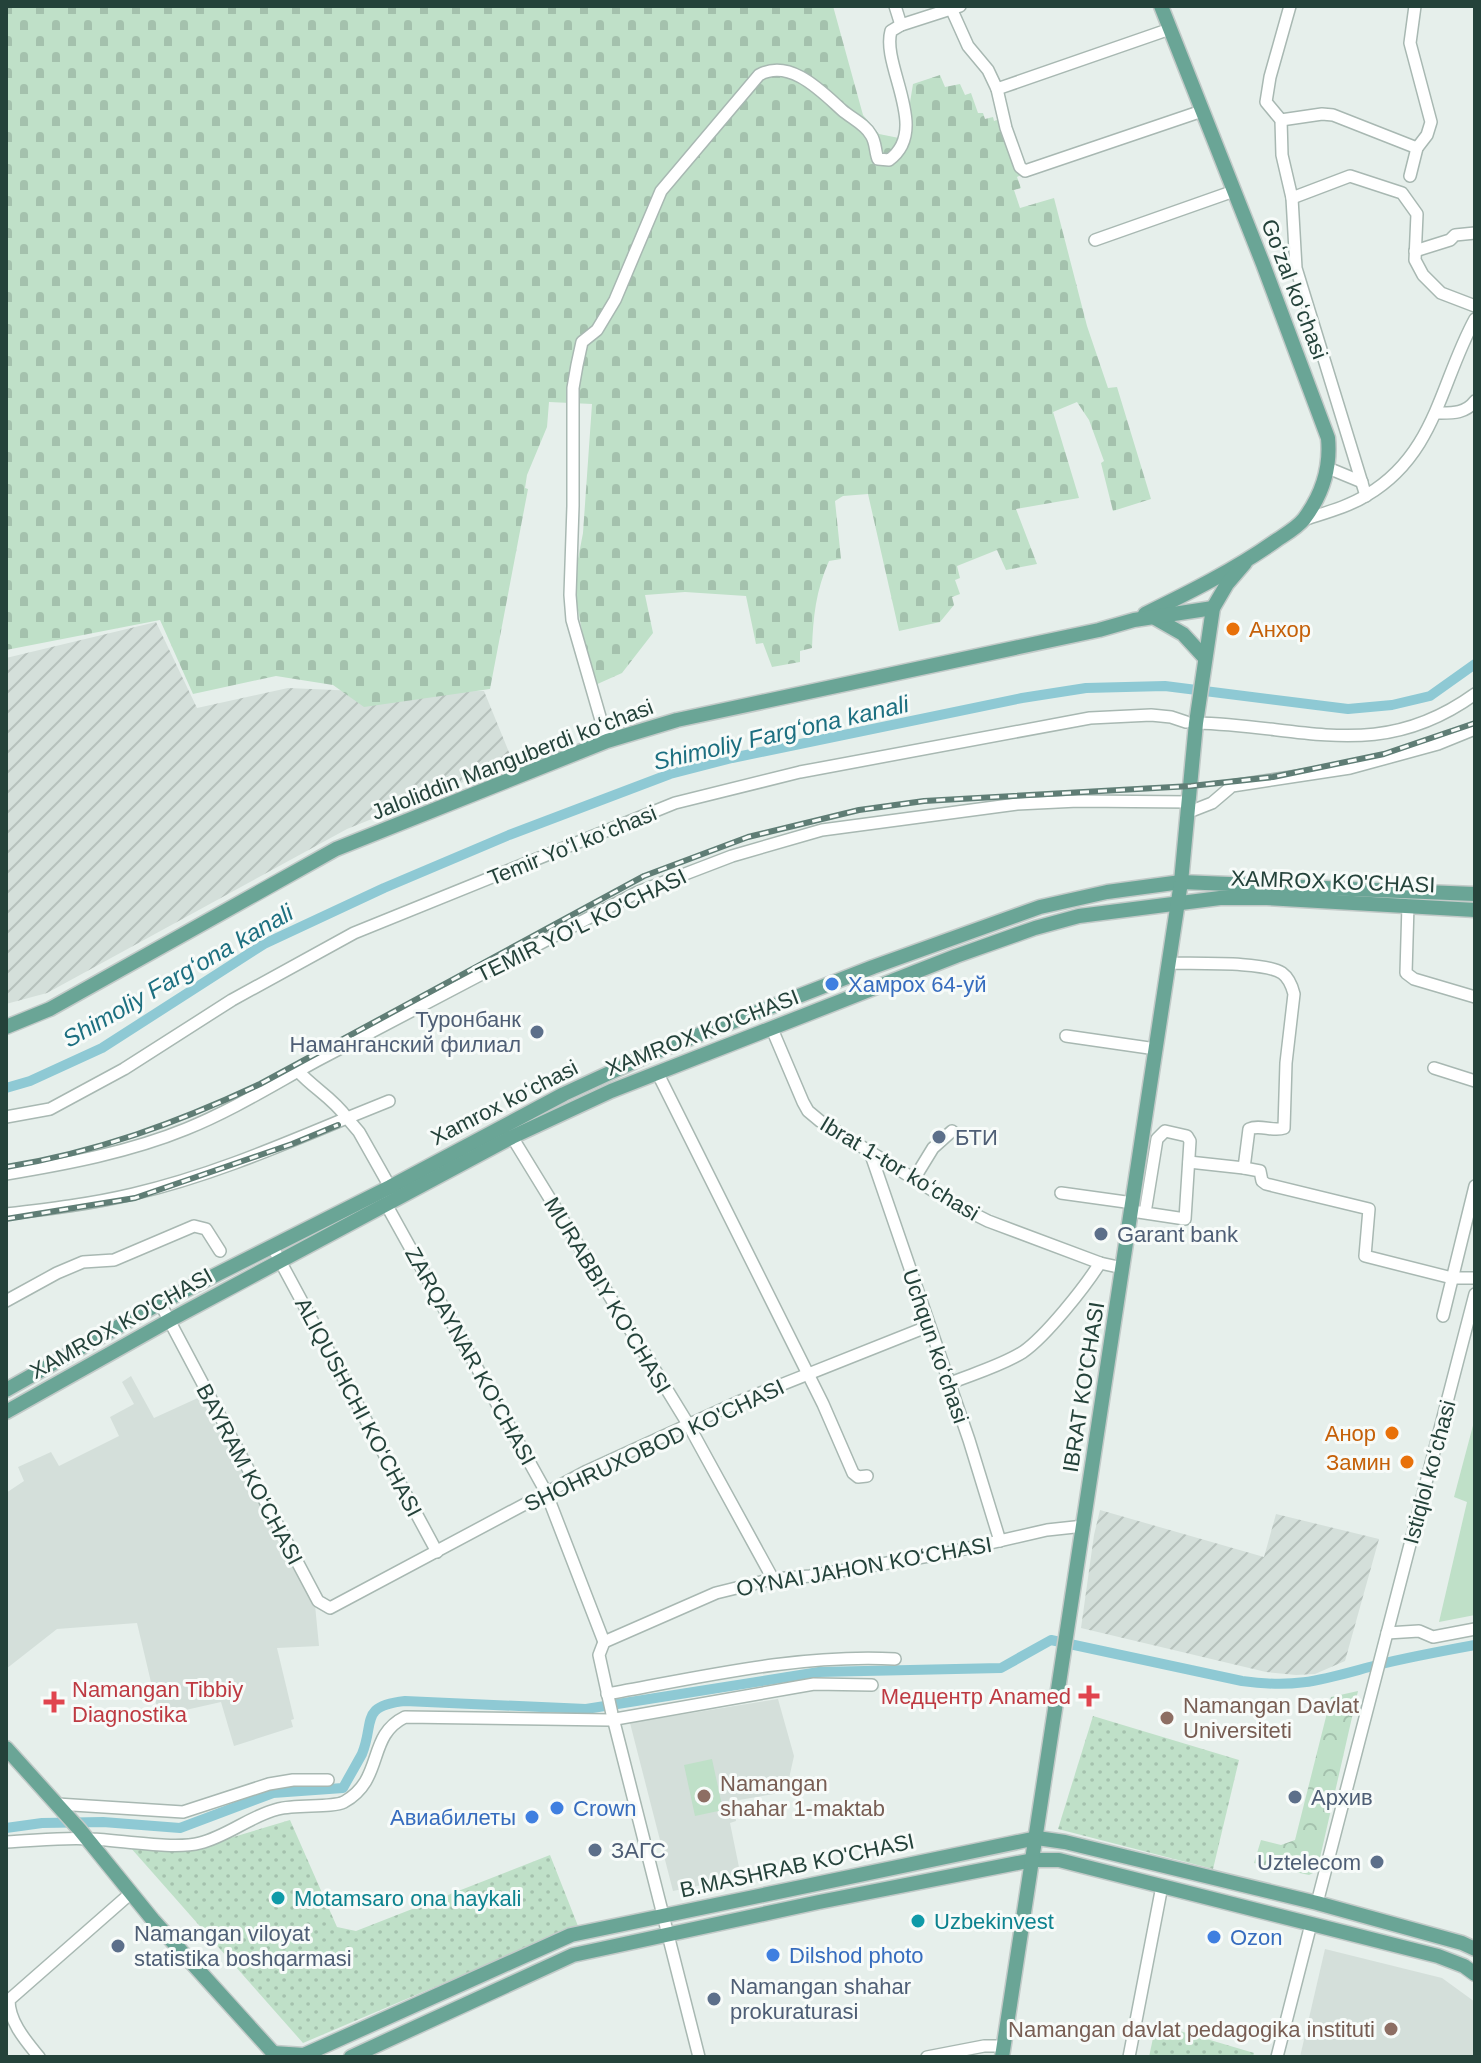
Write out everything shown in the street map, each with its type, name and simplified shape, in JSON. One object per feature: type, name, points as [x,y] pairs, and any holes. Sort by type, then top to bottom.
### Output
[{"type":"main road","name":"Goʻzal koʻchasi","points":[[1161,6],[1328,438],[1328,468],[1322,488],[1303,521],[1245,563]]},
{"type":"main road","points":[[1213,608],[1227,584],[1245,563]]},
{"type":"main road","points":[[1134,620],[1245,563]]},
{"type":"main road","name":"Jaloliddin Manguberdi koʻchasi","points":[[6,1027],[50,1009],[336,849],[607,741],[677,720],[1134,620],[1213,608]]},
{"type":"main road","name":"IBRAT KO'CHASI","points":[[1003,2052],[1123,1268],[1136,1209],[1181,882],[1189,807],[1191,722],[1213,608]]},
{"type":"main road","points":[[1155,618],[1183,634],[1204,664]]},
{"type":"main road","name":"Xamrox koʻchasi","points":[[6,1390],[160,1303],[390,1187],[564,1094],[655,1052],[873,967],[1040,907],[1107,892],[1181,882],[1475,894]]},
{"type":"main road","name":"XAMROX KO'CHASI","points":[[6,1412],[170,1320],[512,1137],[611,1091],[1035,928],[1079,916],[1178,902],[1267,898],[1475,910]]},
{"type":"main road","points":[[6,1748],[275,2055],[303,2056]]},
{"type":"main road","name":"B.MASHRAB KO'CHASI","points":[[303,2056],[571,1935],[1037,1838],[1065,1842],[1317,1903],[1475,1949]]},
{"type":"main road","name":"B.MASHRAB KO'CHASI","points":[[351,2057],[573,1955],[1033,1860],[1059,1860],[1438,1956],[1475,1974]]},
{"type":"main road","points":[[1311,1924],[1317,1903]]},
{"type":"street","points":[[895,6],[901,25]]},
{"type":"street","points":[[1290,6],[1266,97],[1269,107],[1281,120],[1282,155],[1292,198],[1296,268],[1366,496]]},
{"type":"street","points":[[1410,176],[1417,148],[1427,135],[1431,122],[1410,43],[1415,6]]},
{"type":"street","points":[[607,741],[572,620],[570,595],[574,494],[573,388],[582,342],[597,330],[615,300],[661,191],[759,75],[777,70],[805,80],[873,136],[878,159],[893,157],[900,145],[907,118],[889,37],[894,27],[954,7],[968,46],[988,70],[997,89],[1006,128],[1020,167],[1025,171],[1202,111]]},
{"type":"street","points":[[997,89],[1170,29]]},
{"type":"street","points":[[1281,120],[1333,115],[1417,148]]},
{"type":"street","points":[[1292,198],[1350,176],[1402,193],[1417,214],[1417,266],[1435,289],[1475,306]]},
{"type":"street","points":[[1095,240],[1234,191]]},
{"type":"street","points":[[1415,251],[1450,240],[1455,235],[1475,233]]},
{"type":"street","points":[[1303,521],[1366,496],[1413,456],[1437,413],[1458,352],[1475,319]]},
{"type":"street","points":[[1437,413],[1463,411],[1475,401]]},
{"type":"street","points":[[1328,468],[1362,482]]},
{"type":"street","name":"Temir Yoʻl koʻchasi","points":[[6,1117],[50,1109],[124,1069],[184,1029],[281,972],[354,933],[675,803],[761,779],[1090,718],[1151,715],[1327,737],[1386,734],[1434,719],[1475,694]]},
{"type":"street","points":[[1189,807],[1212,803],[1232,786],[1350,768],[1438,744],[1475,729]]},
{"type":"street","name":"TEMIR YO'L KO'CHASI","points":[[6,1174],[89,1157],[176,1133],[249,1100],[298,1071],[627,898],[692,871],[790,837],[876,821],[1017,804],[1078,801],[1189,807]]},
{"type":"street","points":[[1408,905],[1406,973],[1414,979],[1475,997]]},
{"type":"street","points":[[1169,963],[1265,967],[1282,973],[1291,984],[1294,994],[1286,1063],[1285,1125],[1279,1130],[1249,1129],[1244,1168]]},
{"type":"street","points":[[732,1023],[739,1042]]},
{"type":"street","name":"Ibrat 1-tor koʻchasi","points":[[772,1029],[808,1111],[914,1179],[988,1221],[1100,1263],[1123,1268]]},
{"type":"street","points":[[1066,1036],[1156,1049]]},
{"type":"street","points":[[1434,1068],[1475,1081]]},
{"type":"street","points":[[298,1071],[334,1101],[359,1132],[390,1187],[387,1206]]},
{"type":"street","points":[[658,1074],[853,1473],[858,1477],[867,1476]]},
{"type":"street","points":[[6,1214],[82,1205],[191,1178],[276,1148],[389,1101]]},
{"type":"street","points":[[914,1179],[933,1148],[952,1131]]},
{"type":"street","points":[[1061,1193],[1136,1209],[1185,1219],[1190,1141],[1187,1136],[1167,1131],[1160,1136],[1136,1209]]},
{"type":"street","name":"MURABBIY KO‘CHASI","points":[[512,1137],[688,1424],[773,1579]]},
{"type":"street","name":"Uchqun koʻchasi","points":[[870,1151],[969,1440],[1000,1541]]},
{"type":"street","points":[[1189,1162],[1260,1171],[1266,1184],[1369,1209],[1365,1256],[1452,1278],[1475,1278]]},
{"type":"street","points":[[1443,1316],[1475,1186]]},
{"type":"street","name":"ZARQAYNAR KO‘CHASI","points":[[387,1206],[546,1492],[604,1642]]},
{"type":"street","points":[[6,1301],[83,1262],[114,1260],[194,1226],[206,1229],[220,1251]]},
{"type":"street","name":"ALIQUSHCHI KO‘CHASI","points":[[272,1246],[437,1552]]},
{"type":"street","points":[[948,1384],[1012,1358],[1034,1343],[1100,1263]]},
{"type":"street","name":"Istiqlol koʻchasi","points":[[1317,1903],[1475,1294]]},
{"type":"street","points":[[160,1303],[170,1320]]},
{"type":"street","name":"BAYRAM KO‘CHASI","points":[[170,1320],[318,1601],[330,1608],[343,1602]]},
{"type":"street","name":"SHOHRUXOBOD KO'CHASI","points":[[343,1602],[546,1492],[688,1424],[929,1326]]},
{"type":"street","name":"OYNAI JAHON KO‘CHASI","points":[[604,1642],[716,1593],[773,1579],[810,1576],[1047,1530],[1084,1526]]},
{"type":"street","points":[[1387,1633],[1419,1631],[1433,1637],[1475,1629]]},
{"type":"street","points":[[604,1642],[599,1655],[613,1717],[699,2057]]},
{"type":"street","points":[[608,1695],[805,1661],[864,1657],[895,1659]]},
{"type":"street","points":[[6,1842],[83,1834],[182,1845],[199,1844],[278,1809],[341,1803],[359,1791],[369,1778],[385,1731],[405,1717],[613,1717],[814,1684],[872,1685]]},
{"type":"street","points":[[60,1808],[183,1812],[269,1784],[328,1780]]},
{"type":"street","points":[[1129,2057],[1162,1886]]},
{"type":"street","points":[[39,2057],[25,2040],[11,2014],[9,2000],[131,1893]]},
{"type":"street","points":[[1277,2057],[1311,1924]]},
{"type":"street","points":[[927,2057],[984,2046],[1003,2052]]},
{"type":"shaded area","points":[[156,622],[197,708],[288,688],[381,692],[484,691],[513,762],[347,829],[47,993],[6,1004],[6,658]]},
{"type":"shaded area","points":[[131,1376],[154,1418],[200,1397],[315,1605],[319,1646],[277,1648],[294,1719],[291,1720],[293,1727],[234,1746],[221,1702],[159,1716],[137,1623],[57,1629],[6,1669],[6,1493],[24,1481],[18,1467],[51,1452],[59,1466],[119,1436],[110,1417],[134,1404],[122,1382]]},
{"type":"shaded area","points":[[1100,1510],[1264,1557],[1276,1514],[1379,1539],[1345,1661],[1315,1674],[1266,1672],[1081,1628]]},
{"type":"shaded area","name":"Namangan shahar 1-maktab","points":[[778,1699],[794,1756],[786,1792],[733,1801],[736,1821],[730,1823],[741,1877],[673,1891],[630,1723]]},
{"type":"shaded area","name":"Namangan davlat pedagogika instituti","points":[[1325,1949],[1442,1978],[1475,2002],[1475,2057],[1300,2057]]},
{"type":"green space","points":[[6,6],[833,6],[863,115],[879,134],[904,139],[913,84],[940,75],[945,87],[960,84],[965,95],[971,93],[978,113],[983,113],[985,119],[1000,119],[1021,175],[1017,177],[1021,188],[1014,190],[1020,208],[1054,198],[1087,326],[1108,388],[1117,387],[1151,499],[1113,511],[1101,463],[1104,461],[1089,420],[1077,402],[1053,412],[1079,498],[1016,509],[1037,564],[1006,570],[997,550],[957,566],[960,578],[955,580],[960,594],[952,597],[954,605],[940,622],[899,631],[868,494],[843,496],[835,501],[841,559],[829,561],[816,604],[812,648],[800,651],[800,662],[772,667],[763,643],[756,644],[746,596],[685,592],[645,595],[653,633],[622,673],[593,686],[573,585],[583,533],[592,404],[549,402],[547,427],[527,475],[525,488],[528,489],[490,689],[364,707],[333,685],[276,676],[193,694],[160,620],[6,650]]},
{"type":"green space","points":[[1475,1418],[1475,1615],[1439,1622],[1467,1502],[1454,1497]]},
{"type":"green space","points":[[1358,1691],[1317,1871],[1309,1875],[1254,1863],[1261,1840],[1281,1845],[1295,1840],[1331,1697]]},
{"type":"green space","points":[[1093,1716],[1239,1760],[1213,1869],[1058,1829]]},
{"type":"green space","points":[[712,1759],[723,1810],[695,1816],[684,1765]]},
{"type":"green space","points":[[290,1820],[337,1927],[356,1931],[550,1855],[578,1926],[303,2043],[130,1847],[190,1850]]},
{"type":"green space","points":[[1156,2024],[1254,2053],[1253,2057],[1149,2057]]},
{"type":"waterway","name":"Shimoliy Fargʻona kanali","points":[[6,1088],[30,1081],[102,1048],[264,944],[509,835],[670,774],[732,758],[1022,698],[1086,688],[1165,686],[1348,709],[1392,705],[1430,696],[1475,664]]},
{"type":"waterway","points":[[6,1828],[42,1823],[103,1822],[180,1828],[273,1793],[343,1788],[362,1754],[371,1717],[381,1707],[405,1701],[586,1709],[819,1672],[1001,1668],[1051,1640],[1242,1681],[1280,1684],[1326,1678],[1475,1645]]},
{"type":"railway","points":[[6,1167],[104,1144],[229,1098],[644,876],[748,837],[859,810],[924,801],[1191,786],[1273,777],[1384,754],[1475,723]]},
{"type":"railway","points":[[6,1219],[135,1198],[338,1125]]},
{"type":"place","name":"Анхор","points":[[1233,629]]},
{"type":"place","name":"Хамрох 64-уй","points":[[832,984]]},
{"type":"place","name":"Туронбанк Наманганский филиал","points":[[537,1032]]},
{"type":"place","name":"БТИ","points":[[939,1137]]},
{"type":"place","name":"Garant bank","points":[[1101,1234]]},
{"type":"place","name":"Анор","points":[[1392,1433]]},
{"type":"place","name":"Замин","points":[[1407,1462]]},
{"type":"place","name":"Медцентр Anamed","points":[[1089,1696]]},
{"type":"place","name":"Namangan Tibbiy Diagnostika","points":[[54,1702]]},
{"type":"place","name":"Namangan Davlat Universiteti","points":[[1167,1718]]},
{"type":"place","name":"Namangan shahar 1-maktab","points":[[704,1796]]},
{"type":"place","name":"Архив","points":[[1295,1797]]},
{"type":"place","name":"Crown","points":[[557,1808]]},
{"type":"place","name":"Авиабилеты","points":[[532,1817]]},
{"type":"place","name":"ЗАГС","points":[[595,1850]]},
{"type":"place","name":"Uztelecom","points":[[1377,1862]]},
{"type":"place","name":"Motamsaro ona haykali","points":[[278,1898]]},
{"type":"place","name":"Uzbekinvest","points":[[918,1921]]},
{"type":"place","name":"Ozon","points":[[1214,1937]]},
{"type":"place","name":"Namangan viloyat statistika boshqarmasi","points":[[118,1946]]},
{"type":"place","name":"Dilshod photo","points":[[773,1955]]},
{"type":"place","name":"Namangan shahar prokuraturasi","points":[[714,1999]]},
{"type":"place","name":"Namangan davlat pedagogika instituti","points":[[1391,2029]]}]
